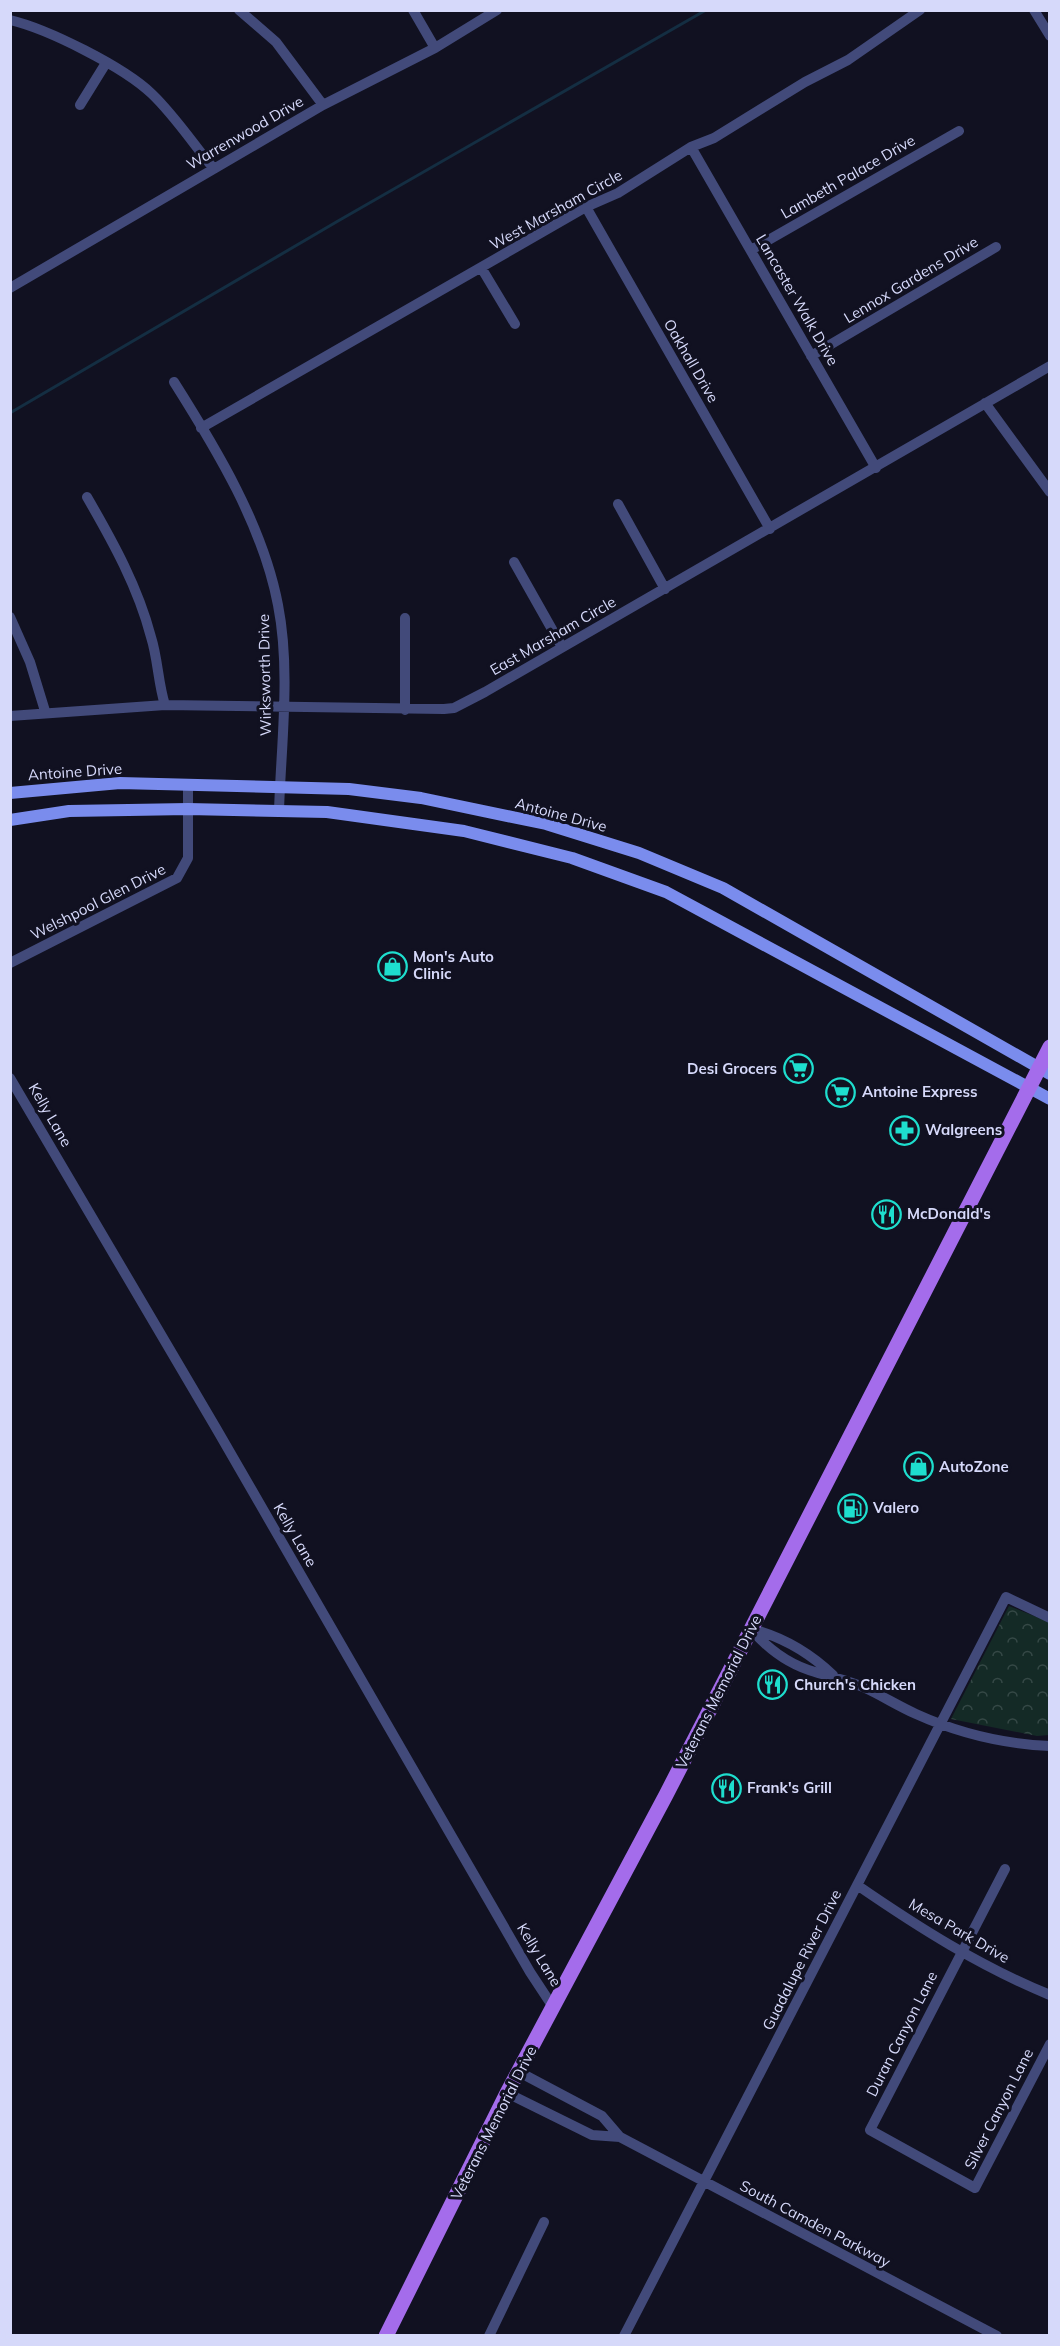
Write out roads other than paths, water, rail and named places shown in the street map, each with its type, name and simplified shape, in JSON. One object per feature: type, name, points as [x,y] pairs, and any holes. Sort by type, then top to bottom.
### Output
[{"type":"main road","name":"Antoine Drive","points":[[10,793],[120,783],[349,789],[421,798],[546,824],[639,853],[723,888],[766,910],[1044,1071]]},
{"type":"main road","points":[[10,820],[69,811],[189,809],[327,812],[464,831],[572,858],[666,892],[1050,1099]]},
{"type":"main road","name":"Veterans Memorial Drive","points":[[386,2336],[507,2093],[751,1629],[1029,1088],[1044,1071],[1050,1047]]},
{"type":"street","points":[[239,10],[276,42],[322,105]]},
{"type":"street","points":[[413,10],[435,48]]},
{"type":"street","name":"Warrenwood Drive","points":[[10,288],[322,105],[435,48],[497,10]]},
{"type":"street","name":"West Marsham Circle","points":[[201,428],[482,269],[586,207],[618,193],[691,147],[714,138],[805,82],[848,60],[920,10]]},
{"type":"street","points":[[1034,10],[1050,36]]},
{"type":"street","points":[[10,20],[36,26],[106,63],[152,94],[214,169]]},
{"type":"street","points":[[80,105],[106,63]]},
{"type":"street","name":"Lambeth Palace Drive","points":[[751,250],[959,131]]},
{"type":"street","name":"Lancaster Walk Drive","points":[[691,147],[876,468]]},
{"type":"street","name":"Oakhall Drive","points":[[586,207],[770,529]]},
{"type":"street","name":"Lennox Gardens Drive","points":[[812,356],[996,247]]},
{"type":"street","points":[[482,269],[515,324]]},
{"type":"street","name":"East Marsham Circle","points":[[10,716],[45,711],[165,705],[405,710],[454,708],[486,693],[1050,366]]},
{"type":"street","name":"Wirksworth Drive","points":[[174,382],[201,428],[255,532],[272,581],[282,633],[284,708],[279,811]]},
{"type":"street","points":[[985,403],[1050,492]]},
{"type":"street","points":[[87,497],[117,550],[141,603],[152,638],[165,705]]},
{"type":"street","points":[[618,504],[665,589]]},
{"type":"street","points":[[514,562],[562,647]]},
{"type":"street","points":[[10,617],[30,662],[45,711]]},
{"type":"street","points":[[405,618],[405,710]]},
{"type":"street","name":"Welshpool Glen Drive","points":[[11,961],[177,878],[188,858],[188,785]]},
{"type":"street","name":"Kelly Lane","points":[[10,1078],[530,1972],[553,2007]]},
{"type":"street","name":"Guadalupe River Drive","points":[[624,2336],[1006,1597],[1050,1618]]},
{"type":"street","points":[[751,1629],[770,1634],[792,1644],[818,1660],[834,1676]]},
{"type":"street","points":[[751,1629],[764,1644],[785,1659],[814,1672],[834,1676],[941,1725],[1002,1740],[1050,1746]]},
{"type":"street","name":"Duran Canyon Lane","points":[[975,2188],[870,2130],[1005,1869]]},
{"type":"street","name":"Mesa Park Drive","points":[[857,1885],[961,1952],[1050,1995]]},
{"type":"street","name":"Silver Canyon Lane","points":[[975,2188],[1050,2044]]},
{"type":"street","name":"South Camden Parkway","points":[[519,2072],[602,2116],[620,2137],[998,2336]]},
{"type":"street","name":"South Camden Parkway","points":[[507,2093],[592,2135],[620,2137]]},
{"type":"street","points":[[489,2336],[544,2222]]},
{"type":"waterway","points":[[10,413],[338,221],[706,10]]},
{"type":"place","name":"Mon's Auto Clinic","points":[[392,966]]},
{"type":"place","name":"Desi Grocers","points":[[798,1069]]},
{"type":"place","name":"Antoine Express","points":[[841,1092]]},
{"type":"place","name":"Walgreens","points":[[904,1130]]},
{"type":"place","name":"McDonald's","points":[[886,1214]]},
{"type":"place","name":"AutoZone","points":[[918,1467]]},
{"type":"place","name":"Valero","points":[[852,1508]]},
{"type":"place","name":"Church's Chicken","points":[[773,1685]]},
{"type":"place","name":"Frank's Grill","points":[[726,1788]]}]
